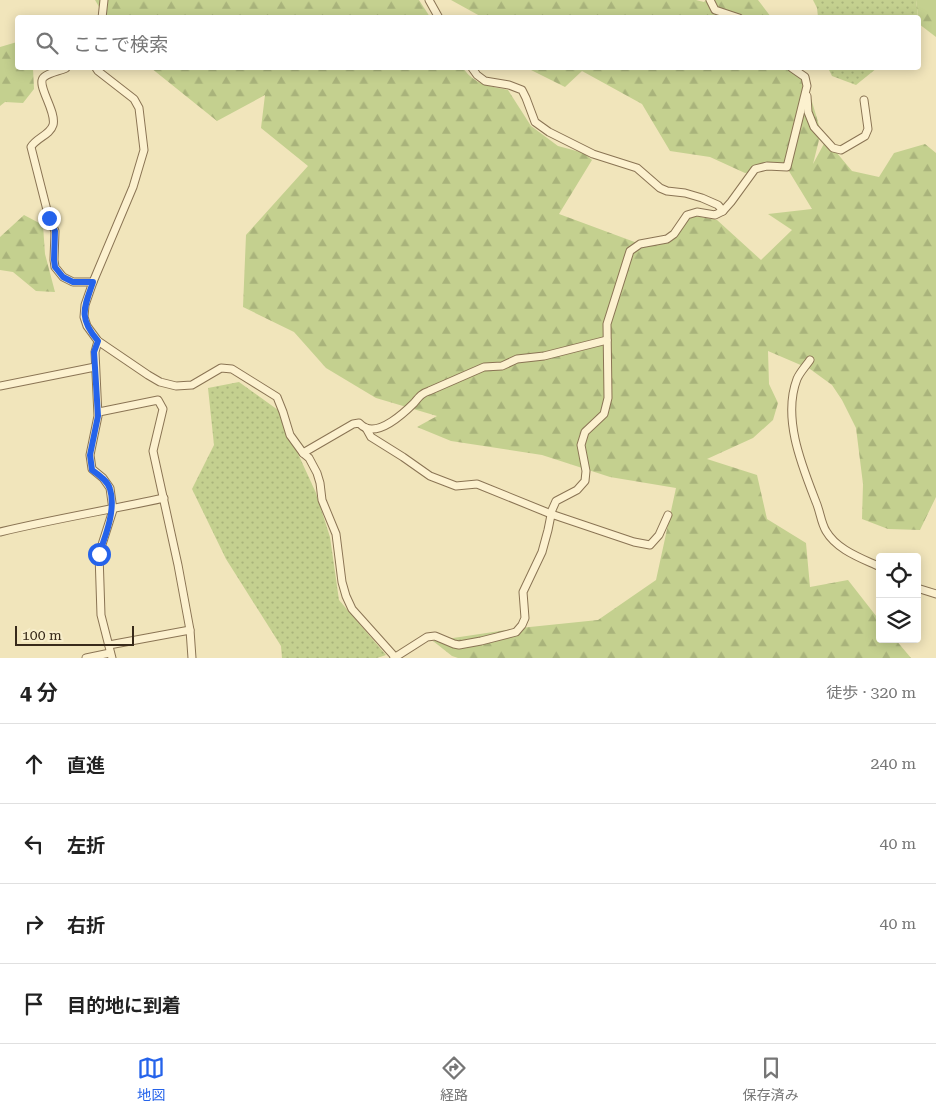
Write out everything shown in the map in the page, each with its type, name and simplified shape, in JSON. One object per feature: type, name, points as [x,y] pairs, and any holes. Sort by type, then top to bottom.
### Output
[{"type":"street","points":[[102,15],[104,0]]},
{"type":"street","points":[[429,0],[437,15]]},
{"type":"street","points":[[710,0],[715,10],[730,15]]},
{"type":"street","points":[[62,70],[42,78],[44,91],[54,115],[53,124],[50,130],[33,143],[31,147],[49,218],[55,231],[55,267],[63,277],[73,282],[93,282]]},
{"type":"street","points":[[97,70],[134,99],[139,108],[144,150],[133,187],[85,305],[84,317],[87,326],[98,341],[160,382],[176,386],[192,385],[221,368],[232,369],[277,397],[290,436],[309,458],[317,472],[322,500],[336,534],[342,582],[346,596],[352,609],[395,658],[427,637],[435,636],[459,645],[516,632],[522,625],[525,618],[523,592],[542,552],[552,510],[556,501],[577,490],[585,481],[586,471],[581,445],[585,432],[604,414],[608,398],[607,324],[630,251],[640,244],[667,239],[674,234],[687,215],[697,212],[715,215],[723,211],[755,169],[767,166],[787,167],[807,86]]},
{"type":"street","points":[[473,70],[485,80],[522,90],[535,122],[548,132],[593,154],[637,168],[660,188],[702,198],[718,206],[723,211]]},
{"type":"street","points":[[795,70],[805,77],[808,112],[814,127],[833,148],[841,150],[865,136],[868,129],[864,100]]},
{"type":"street","points":[[303,453],[353,424],[377,429],[388,424],[423,392],[484,367],[502,366],[517,359],[544,356],[607,340]]},
{"type":"street","points":[[98,341],[94,352],[98,412],[90,455],[92,470],[103,478],[110,488],[113,510],[99,554],[102,615],[110,652]]},
{"type":"street","points":[[810,360],[797,378],[792,397],[794,436],[804,472],[826,531],[840,547],[876,565]]},
{"type":"street","points":[[0,386],[95,366]]},
{"type":"street","points":[[98,412],[158,400],[162,409],[153,450],[178,565],[190,630],[192,658]]},
{"type":"street","points":[[366,428],[371,437],[404,457],[430,476],[456,486],[477,484],[551,514],[634,542],[650,545],[659,535],[668,515]]},
{"type":"street","points":[[0,532],[164,498]]},
{"type":"street","points":[[921,589],[936,594]]},
{"type":"street","points":[[86,658],[190,630]]},
{"type":"green space","points":[[95,0],[419,0],[429,15],[104,15]]},
{"type":"green space","points":[[451,0],[696,0],[704,2],[706,0],[758,0],[769,15],[478,15]]},
{"type":"green space","points":[[813,0],[916,0],[918,15],[818,15]]},
{"type":"green space","points":[[916,0],[936,0],[936,37],[921,26],[921,15],[918,15]]},
{"type":"green space","points":[[15,43],[15,70],[33,70],[34,89],[23,103],[5,102],[0,106],[0,47]]},
{"type":"green space","points":[[153,70],[465,70],[472,78],[478,81],[489,86],[508,90],[531,126],[558,146],[584,153],[592,160],[559,214],[640,244],[667,239],[685,218],[695,216],[717,220],[761,260],[792,230],[768,214],[812,209],[787,168],[745,173],[710,157],[670,151],[642,104],[582,71],[565,87],[531,70],[803,70],[821,132],[813,164],[826,140],[852,171],[879,177],[894,153],[925,144],[936,153],[936,497],[920,530],[888,529],[862,519],[863,484],[856,428],[842,400],[832,385],[810,369],[768,351],[769,384],[778,403],[773,420],[753,438],[707,459],[757,475],[767,519],[806,543],[810,587],[848,580],[876,616],[876,643],[898,643],[911,658],[458,658],[452,656],[433,641],[520,628],[598,620],[656,580],[676,488],[610,477],[542,455],[451,441],[417,427],[437,416],[376,398],[326,368],[294,332],[243,307],[246,235],[308,166],[261,128],[265,95],[217,121]]},
{"type":"green space","points":[[829,70],[875,70],[856,85],[832,76]]},
{"type":"green space","points":[[24,215],[43,225],[45,254],[55,292],[36,291],[13,272],[0,270],[0,237]]},
{"type":"green space","points":[[239,382],[278,410],[316,493],[330,537],[339,600],[386,655],[377,658],[282,658],[281,646],[226,559],[192,489],[214,445],[208,388]]},
{"type":"route","points":[[49,218],[55,231],[55,267],[63,277],[73,282],[93,282],[85,305],[84,317],[87,326],[98,341],[94,352],[98,416],[90,455],[92,470],[103,478],[110,488],[113,510],[99,554]]}]
